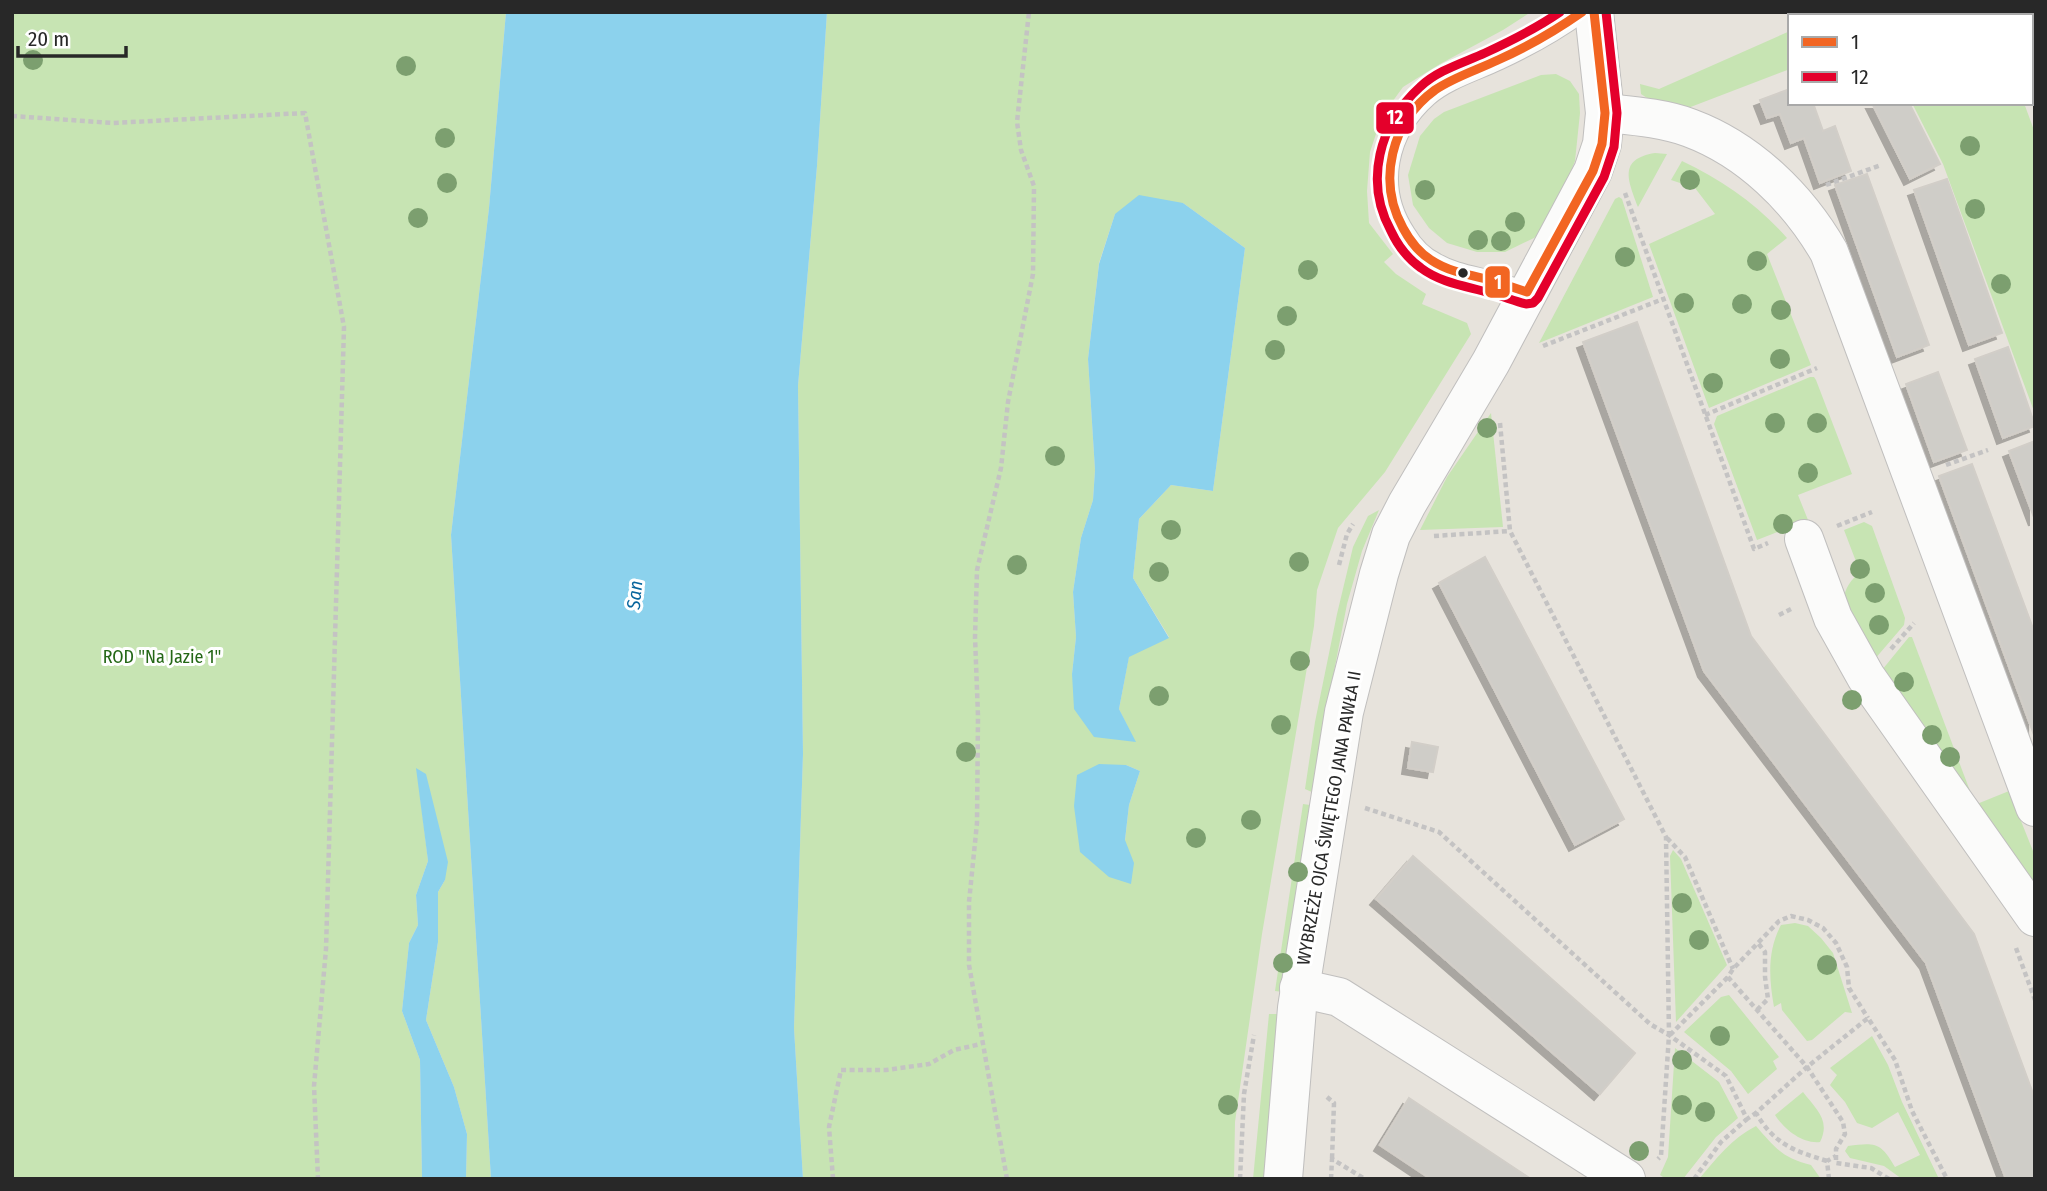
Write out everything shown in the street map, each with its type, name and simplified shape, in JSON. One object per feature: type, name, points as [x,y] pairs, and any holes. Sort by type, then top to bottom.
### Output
[{"type":"street","name":"WYBRZEŻE OJCA ŚWIĘTEGO JANA PAWŁA II","points":[[1283,1179],[1299,988],[1344,712],[1379,574],[1391,535],[1407,504],[1491,362],[1593,172],[1602,144],[1605,113],[1594,12]]},
{"type":"street","points":[[1605,113],[1690,128],[1724,145],[1764,173],[1800,208],[1816,229],[1829,252],[2035,807]]},
{"type":"street","points":[[1804,539],[1833,618],[1866,677],[2025,931]]},
{"type":"street","points":[[1299,988],[1339,997],[1640,1173]]},
{"type":"lane","points":[[1527,292],[1462,275],[1436,264],[1423,254],[1400,226],[1391,207],[1388,183],[1390,159],[1398,134],[1430,95],[1451,82],[1544,38],[1582,12]]},
{"type":"path","points":[[1007,1179],[969,965],[968,902],[977,823],[976,570],[1001,468],[1008,402],[1033,274],[1034,186],[1021,150],[1017,122],[1029,12]]},
{"type":"path","points":[[12,116],[113,124],[305,113],[345,327],[326,949],[314,1086],[318,1179]]},
{"type":"path","points":[[1819,188],[1881,165]]},
{"type":"path","points":[[1624,191],[1754,549]]},
{"type":"path","points":[[1538,348],[1663,299]]},
{"type":"path","points":[[1705,415],[1817,368]]},
{"type":"path","points":[[1499,411],[1510,531],[1666,837],[1685,857],[1733,969]]},
{"type":"path","points":[[1946,466],[1988,450]]},
{"type":"path","points":[[1329,802],[1356,805],[1439,832],[1650,1024],[1726,1076],[1747,1119]]},
{"type":"path","points":[[1640,1173],[1661,1156],[1669,1035],[1666,837]]},
{"type":"path","points":[[1669,1035],[1728,977],[1779,921],[1791,916],[1808,920],[1823,928],[1836,943],[1847,967],[1849,988],[1895,1060],[1912,1111],[1947,1179]]},
{"type":"path","points":[[2025,931],[2035,1000]]},
{"type":"path","points":[[1757,1010],[1768,999],[1765,952],[1758,943]]},
{"type":"path","points":[[1728,977],[1807,1067],[1843,1122],[1845,1134],[1836,1149],[1836,1163],[1871,1168],[1889,1179]]},
{"type":"path","points":[[1694,1179],[1721,1143],[1807,1067],[1868,1018]]},
{"type":"path","points":[[833,1179],[829,1127],[841,1070],[886,1070],[929,1064],[954,1050],[981,1044]]},
{"type":"path","points":[[1756,1113],[1764,1127],[1779,1142],[1827,1161],[1836,1156]]},
{"type":"path","points":[[1331,1179],[1332,1160],[1365,1179]]},
{"type":"path","points":[[1827,1161],[1829,1179]]},
{"type":"green space","name":"ROD \"Na Jazie 1\"","points":[[12,12],[506,12],[489,208],[451,535],[491,1179],[466,1179],[467,1134],[454,1087],[426,1020],[438,942],[438,892],[445,880],[417,769],[428,861],[416,895],[418,925],[409,943],[402,1011],[420,1060],[422,1179],[12,1179]]},
{"type":"green space","points":[[827,12],[1531,12],[1403,87],[1382,116],[1370,152],[1367,191],[1369,223],[1393,254],[1384,262],[1396,274],[1426,294],[1422,304],[1467,323],[1471,334],[1385,472],[1338,528],[1317,590],[1314,626],[1262,934],[1235,1122],[1234,1179],[803,1179],[794,1028],[803,754],[798,386]],"holes":[[[1183,203],[1245,248],[1213,491],[1171,485],[1139,519],[1133,578],[1169,637],[1129,656],[1119,709],[1135,742],[1072,674],[1076,637],[1073,592],[1081,538],[1093,500],[1095,470],[1088,359],[1099,263],[1115,214]],[[1126,765],[1140,771],[1129,805],[1125,841]]]},
{"type":"green space","points":[[1971,12],[1972,14],[1827,14]]},
{"type":"green space","points":[[1788,32],[1788,70],[1688,108],[1653,102],[1641,94],[1640,84],[1659,89]]},
{"type":"green space","points":[[1556,74],[1570,81],[1579,94],[1580,113],[1575,161],[1549,226],[1534,238],[1505,252],[1477,252],[1447,243],[1429,228],[1413,205],[1408,175],[1420,136],[1434,119],[1444,112],[1541,75]]},
{"type":"green space","points":[[1913,105],[2025,105],[2035,133],[2035,414],[1943,164]]},
{"type":"green space","points":[[1655,153],[1667,154],[1638,207],[1629,172],[1635,160]]},
{"type":"green space","points":[[1682,161],[1738,194],[1764,214],[1787,238],[1767,254],[1811,365],[1709,408],[1649,244],[1715,214],[1695,188],[1671,180]]},
{"type":"green space","points":[[1615,199],[1622,199],[1653,297],[1539,343]]},
{"type":"green space","points":[[1810,377],[1816,380],[1852,474],[1798,495],[1808,520],[1757,540],[1714,424],[1717,416]]},
{"type":"green space","points":[[1491,413],[1503,527],[1420,530],[1447,477]]},
{"type":"green space","points":[[1379,510],[1362,551],[1347,604],[1315,770],[1314,793],[1305,789],[1315,722],[1337,614],[1353,547],[1368,516]]},
{"type":"green space","points":[[1864,522],[1872,526],[1905,618],[1904,625],[1874,660],[1852,621],[1844,600],[1849,584],[1860,572],[1844,530]]},
{"type":"green space","points":[[1909,637],[1912,637],[1970,791],[1966,796],[1882,670]]},
{"type":"green space","points":[[2009,791],[2035,856],[2035,895],[1972,806]]},
{"type":"green space","points":[[1303,804],[1310,805],[1283,992],[1275,991]]},
{"type":"green space","points":[[1673,850],[1681,859],[1727,965],[1676,1022],[1670,856]]},
{"type":"green space","points":[[1795,923],[1808,926],[1833,953],[1852,1013],[1845,1012],[1812,1040],[1807,1041],[1782,1010],[1781,1003],[1774,1007],[1771,986],[1770,965],[1776,935],[1781,925]]},
{"type":"green space","points":[[1729,995],[1779,1057],[1773,1061],[1777,1069],[1748,1094],[1731,1071],[1684,1032],[1721,997]]},
{"type":"green space","points":[[1269,1014],[1278,1014],[1264,1179],[1253,1179]]},
{"type":"green space","points":[[1872,1036],[1888,1065],[1902,1102],[1939,1179],[1902,1179],[1884,1166],[1850,1158],[1845,1151],[1848,1146],[1877,1146],[1886,1153],[1895,1167],[1920,1155],[1898,1112],[1872,1128],[1857,1123],[1845,1102],[1830,1085],[1837,1075],[1830,1068]]},
{"type":"green space","points":[[1675,1048],[1719,1082],[1738,1118],[1716,1137],[1683,1179],[1666,1179],[1660,1175],[1668,1157]]},
{"type":"green space","points":[[1803,1092],[1823,1121],[1820,1142],[1807,1141],[1794,1134],[1775,1115]]},
{"type":"green space","points":[[1756,1126],[1780,1151],[1811,1165],[1821,1179],[1699,1179],[1732,1143]]},
{"type":"water","name":"San","points":[[506,12],[827,12],[798,386],[803,754],[794,1028],[803,1179],[491,1179],[451,535],[489,208]]},
{"type":"water","points":[[1139,195],[1183,203],[1245,248],[1213,491],[1171,485],[1139,519],[1133,578],[1169,638],[1129,657],[1119,709],[1136,742],[1094,737],[1074,709],[1072,674],[1076,637],[1073,592],[1081,538],[1093,500],[1095,470],[1088,359],[1099,264],[1115,214]]},
{"type":"water","points":[[1099,764],[1126,765],[1140,771],[1129,805],[1125,840],[1134,863],[1131,884],[1109,877],[1080,852],[1074,806],[1077,775]]},
{"type":"water","points":[[416,768],[426,774],[448,862],[445,880],[438,892],[438,942],[426,1020],[454,1087],[467,1134],[466,1179],[422,1179],[420,1060],[402,1011],[409,943],[418,925],[416,895],[428,861]]},
{"type":"building","points":[[1788,90],[1788,105],[1814,105],[1823,131],[1835,126],[1851,171],[1820,183],[1804,138],[1791,143],[1780,114],[1767,118],[1760,100]]},
{"type":"building","points":[[1873,105],[1910,105],[1940,164],[1910,179]]},
{"type":"building","points":[[1867,174],[1929,345],[1897,357],[1835,185]]},
{"type":"building","points":[[1947,179],[2002,333],[1969,345],[1914,190]]},
{"type":"building","points":[[1637,322],[1751,636],[1974,934],[2035,1099],[2035,1179],[2006,1179],[1926,963],[1704,671],[1583,342]]},
{"type":"building","points":[[2008,347],[2035,426],[2003,438],[1975,359]]},
{"type":"building","points":[[1938,372],[1967,450],[1934,462],[1906,384]]},
{"type":"building","points":[[2035,441],[2035,520],[2009,451]]},
{"type":"building","points":[[1972,464],[2035,634],[2034,735],[1939,476]]},
{"type":"building","points":[[1485,557],[1624,819],[1575,845],[1439,583]]},
{"type":"building","points":[[1412,742],[1438,747],[1433,772],[1408,768]]},
{"type":"building","points":[[1413,856],[1635,1053],[1600,1094],[1376,899]]},
{"type":"building","points":[[1409,1098],[1531,1179],[1431,1179],[1380,1145]]},
{"type":"transit line","name":"12","points":[[1560,12],[1514,39],[1427,81],[1394,118],[1380,154],[1378,193],[1383,212],[1407,256],[1429,273],[1445,281],[1526,304],[1533,303],[1538,298],[1604,177],[1614,147],[1617,113],[1606,12]]},
{"type":"transit line","name":"1","points":[[1582,12],[1509,55],[1442,85],[1420,103],[1408,118],[1393,153],[1391,191],[1395,210],[1408,237],[1422,253],[1438,264],[1527,292],[1593,171],[1602,144],[1605,113],[1594,12]]}]
